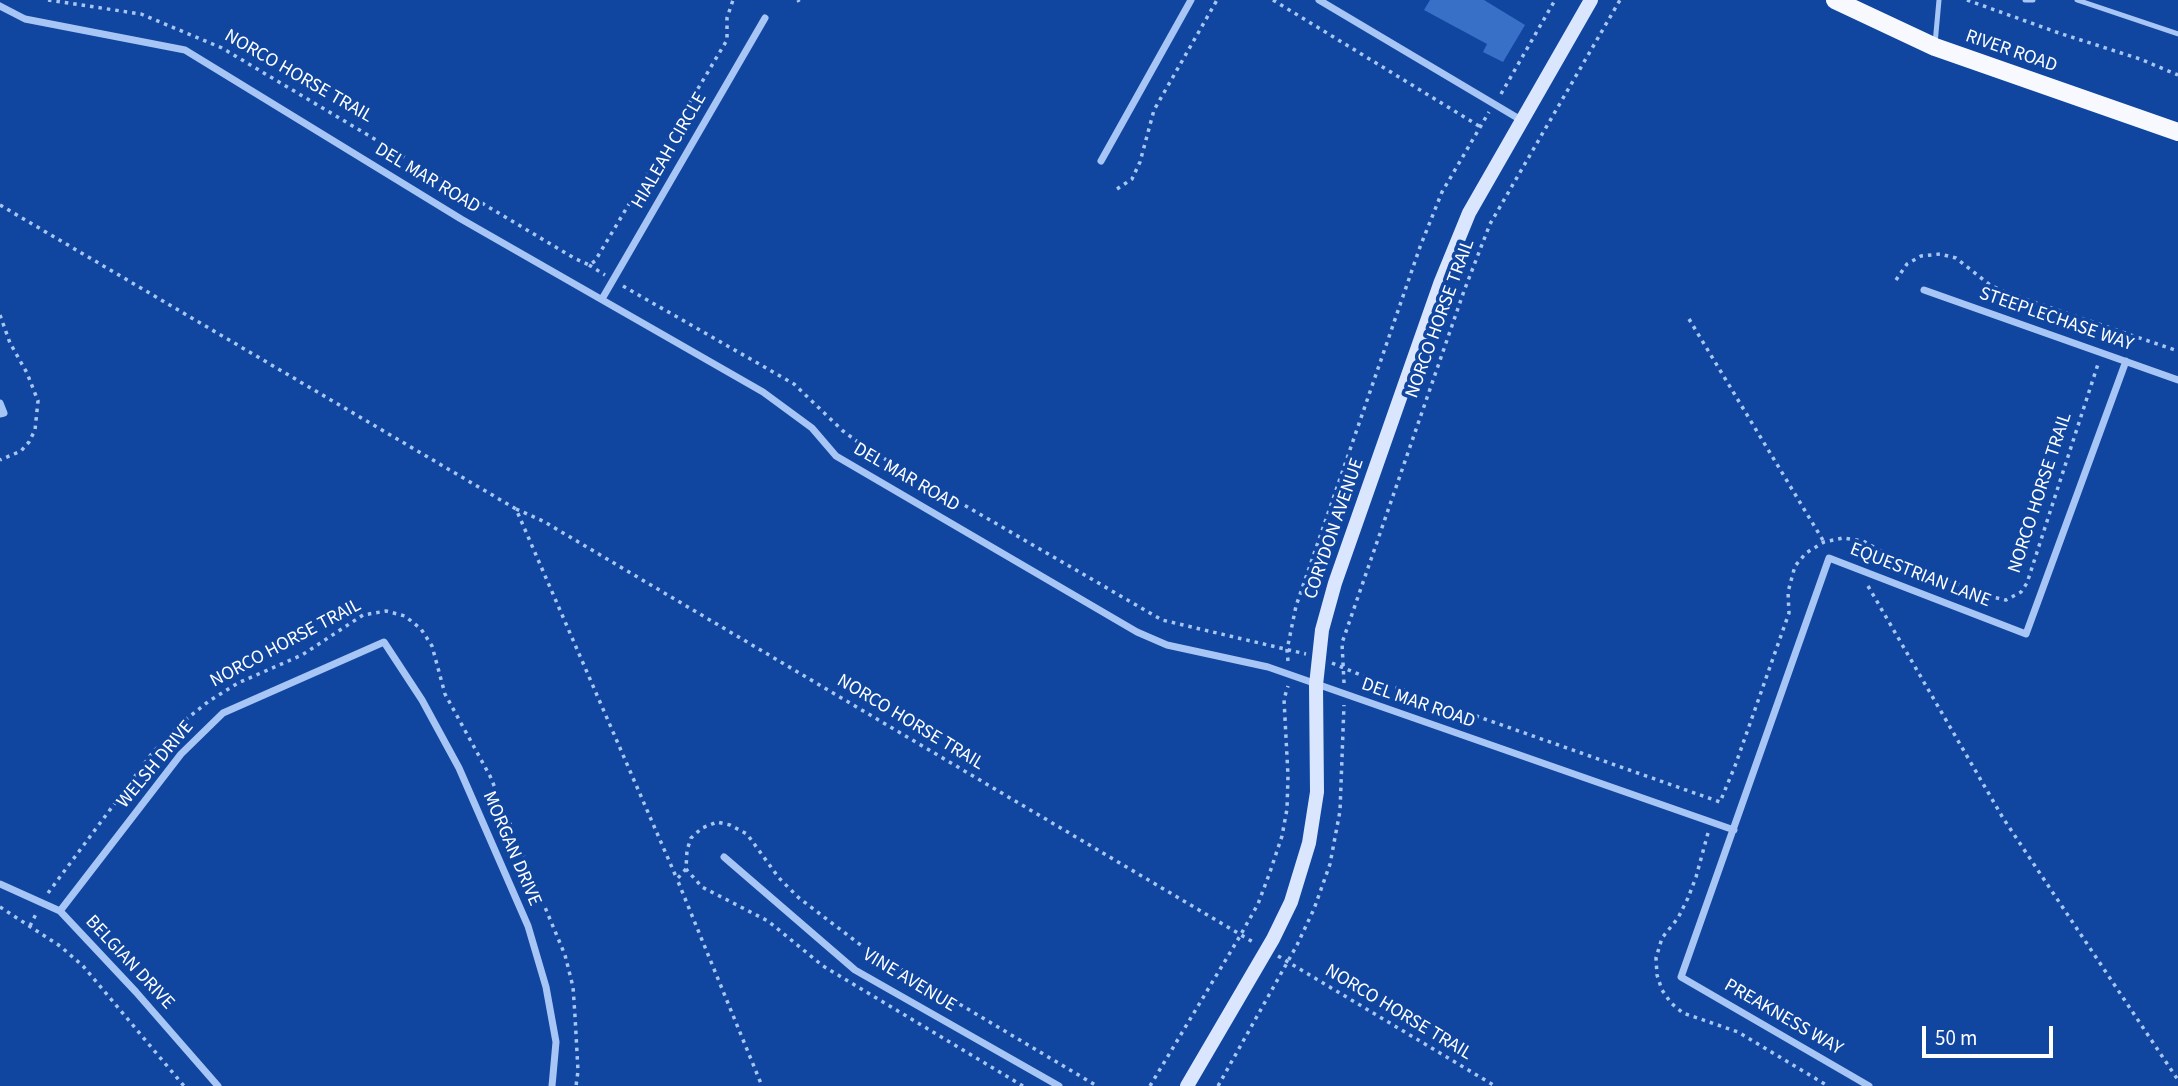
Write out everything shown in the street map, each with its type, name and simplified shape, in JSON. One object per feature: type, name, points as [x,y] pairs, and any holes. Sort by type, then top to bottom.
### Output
[{"type":"main road","name":"CORYDON AVENUE","points":[[1186,1086],[1267,950],[1291,902],[1309,843],[1317,792],[1316,685],[1322,630],[1335,583],[1440,284],[1469,213],[1591,0]]},
{"type":"main road","name":"RIVER ROAD","points":[[1835,0],[1935,47],[2178,132]]},
{"type":"street","points":[[1101,161],[1191,0]]},
{"type":"street","points":[[1319,0],[1521,120]]},
{"type":"street","name":"DEL MAR ROAD","points":[[0,6],[25,19],[185,50],[461,219],[762,392],[812,428],[836,456],[1137,632],[1167,645],[1268,667],[1734,830]]},
{"type":"street","name":"HIALEAH CIRCLE","points":[[602,299],[765,18]]},
{"type":"street","name":"STEEPLECHASE WAY","points":[[1924,290],[2178,380]]},
{"type":"street","name":"EQUESTRIAN LANE","points":[[1681,977],[1829,558],[2026,634],[2126,361]]},
{"type":"street","points":[[0,403],[2,414]]},
{"type":"street","name":"WELSH DRIVE","points":[[60,911],[181,754],[223,713],[384,642]]},
{"type":"street","name":"MORGAN DRIVE","points":[[384,642],[422,700],[459,768],[528,926],[546,987],[556,1042],[552,1086]]},
{"type":"street","name":"VINE AVENUE","points":[[724,857],[855,970],[1059,1086]]},
{"type":"street","name":"BELGIAN DRIVE","points":[[0,884],[60,911],[136,992],[218,1086]]},
{"type":"street","name":"PREAKNESS WAY","points":[[1681,977],[1869,1086]]},
{"type":"lane","points":[[1935,47],[1939,0]]},
{"type":"lane","points":[[2025,0],[2034,0]]},
{"type":"lane","points":[[2077,0],[2178,34]]},
{"type":"path","name":"NORCO HORSE TRAIL","points":[[48,0],[141,14],[222,48],[574,258],[794,383],[866,448],[1162,620],[1319,657],[1344,669],[1720,802]]},
{"type":"path","points":[[589,265],[596,261],[727,40],[727,18],[733,0]]},
{"type":"path","points":[[1117,189],[1132,179],[1140,162],[1154,110],[1217,0]]},
{"type":"path","points":[[1273,0],[1479,126]]},
{"type":"path","name":"NORCO HORSE TRAIL","points":[[1218,1086],[1288,962],[1314,909],[1330,864],[1340,811],[1344,694],[1342,643],[1464,291],[1490,224],[1620,0]]},
{"type":"path","points":[[1967,0],[2140,58],[2178,75]]},
{"type":"path","name":"NORCO HORSE TRAIL","points":[[0,205],[516,509],[543,522],[1495,1086]]},
{"type":"path","points":[[1896,280],[1907,264],[1921,256],[1940,254],[1956,258],[1990,285],[2007,293],[2178,351]]},
{"type":"path","points":[[0,315],[10,343],[27,373],[38,401],[35,430],[29,442],[21,451],[0,460]]},
{"type":"path","points":[[1689,319],[1824,542],[1806,553],[1795,566],[1788,592],[1789,613],[1688,898],[1678,918],[1662,938],[1656,958],[1657,975],[1662,990],[1671,1003],[1683,1013],[1738,1032],[1828,1086]]},
{"type":"path","name":"NORCO HORSE TRAIL","points":[[1824,542],[1843,538],[1863,541],[1902,563],[1992,597],[2006,600],[2021,592],[2027,583],[2109,327]]},
{"type":"path","points":[[516,509],[677,879],[762,1086]]},
{"type":"path","points":[[1858,570],[2003,818],[2178,1080]]},
{"type":"path","name":"NORCO HORSE TRAIL","points":[[30,926],[41,904],[153,752],[184,721],[238,683],[302,655],[363,615],[386,611],[405,616],[421,629],[432,646],[445,694],[491,776],[565,955],[573,987],[578,1071],[576,1086]]},
{"type":"path","points":[[677,879],[686,869]]},
{"type":"path","points":[[0,907],[60,946],[83,966],[184,1086]]},
{"type":"building","points":[[1430,0],[1484,0],[1525,25],[1503,62],[1483,52],[1487,44],[1424,10]]}]
